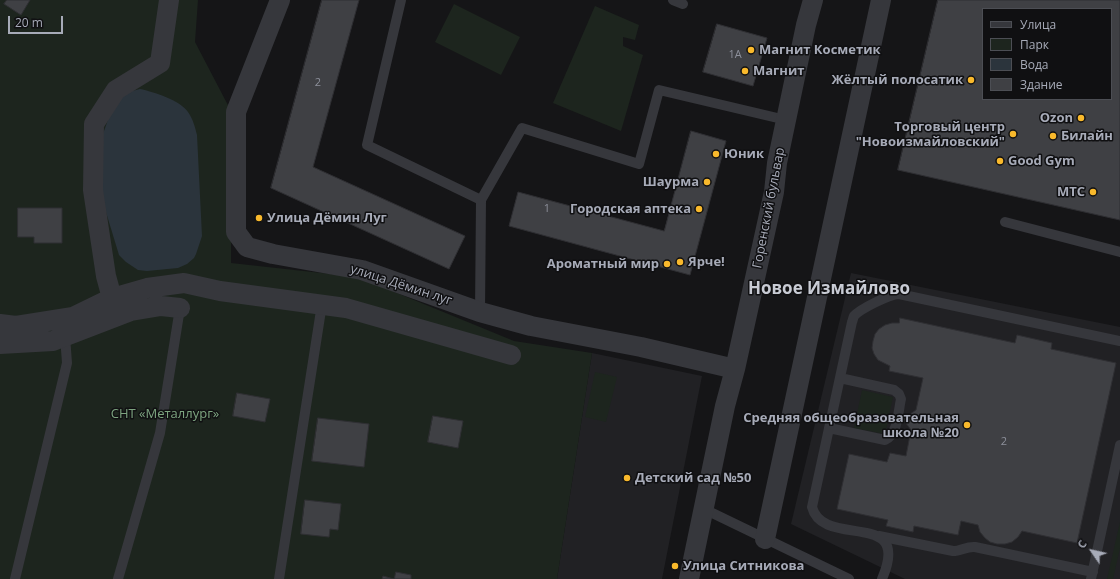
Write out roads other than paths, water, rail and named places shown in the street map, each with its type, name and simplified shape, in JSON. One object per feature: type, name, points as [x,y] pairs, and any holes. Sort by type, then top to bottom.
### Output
[{"type":"street","points":[[112,298],[106,276],[93,190],[94,124],[116,90],[160,63],[169,0]]},
{"type":"street","name":"улица Дёмин луг","points":[[280,0],[236,112],[236,232],[248,247],[273,254],[362,270],[480,312],[531,326],[641,347],[735,369]]},
{"type":"street","name":"Горенский бульвар","points":[[704,509],[725,406],[735,369],[774,192],[777,163],[806,25],[813,0]]},
{"type":"street","points":[[765,539],[881,0]]},
{"type":"street","points":[[0,324],[16,326],[73,316],[112,298],[147,288],[184,283],[220,291],[346,308],[511,355]]},
{"type":"street","points":[[0,344],[53,341],[131,311],[161,306],[180,308]]},
{"type":"street","points":[[689,579],[704,509]]},
{"type":"lane","points":[[401,0],[367,145],[481,200]]},
{"type":"lane","points":[[673,0],[684,4]]},
{"type":"lane","points":[[480,312],[481,200],[522,128],[639,164],[659,90],[786,120]]},
{"type":"lane","points":[[1004,222],[1120,252]]},
{"type":"lane","points":[[1120,341],[894,294],[860,311],[854,316],[852,322],[812,507],[820,520],[832,526],[953,551],[958,551],[969,546],[975,547],[1092,575],[1120,445]]},
{"type":"lane","points":[[279,579],[322,304]]},
{"type":"lane","points":[[118,579],[160,433],[180,308]]},
{"type":"lane","points":[[15,579],[67,362],[66,336]]},
{"type":"lane","points":[[829,428],[885,440],[893,433],[901,399],[899,394],[894,390],[840,378]]},
{"type":"lane","points":[[704,509],[849,579]]},
{"type":"lane","points":[[879,536],[888,546],[889,557],[882,579]]},
{"type":"water","points":[[140,89],[173,100],[184,108],[191,117],[197,135],[202,236],[194,258],[187,264],[178,268],[147,271],[138,270],[126,262],[119,255],[102,199],[98,148],[109,117],[118,101],[128,92]]},
{"type":"place","name":"Магнит Косметик","points":[[751,50]]},
{"type":"place","name":"Магнит","points":[[745,71]]},
{"type":"place","name":"Жёлтый полосатик","points":[[971,80]]},
{"type":"place","name":"Ozon","points":[[1081,118]]},
{"type":"place","name":"Торговый центр \"Новоизмайловский\"","points":[[1013,134]]},
{"type":"place","name":"Билайн","points":[[1053,136]]},
{"type":"place","name":"Юник","points":[[716,154]]},
{"type":"place","name":"Good Gym","points":[[1000,161]]},
{"type":"place","name":"Шаурма","points":[[707,182]]},
{"type":"place","name":"МТС","points":[[1093,192]]},
{"type":"place","name":"Городская аптека","points":[[699,209]]},
{"type":"place","name":"Улица Дёмин Луг","points":[[259,218]]},
{"type":"place","name":"Ярче!","points":[[680,262]]},
{"type":"place","name":"Ароматный мир","points":[[667,264]]},
{"type":"place","name":"Средняя общеобразовательная школа №20","points":[[967,425]]},
{"type":"place","name":"Детский сад №50","points":[[627,478]]},
{"type":"place","name":"Улица Ситникова","points":[[675,566]]},
{"type":"district","name":"Новое Измайлово","points":[[829,289]]},
{"type":"park label","name":"СНТ «Металлург»","points":[[165,414]]}]
